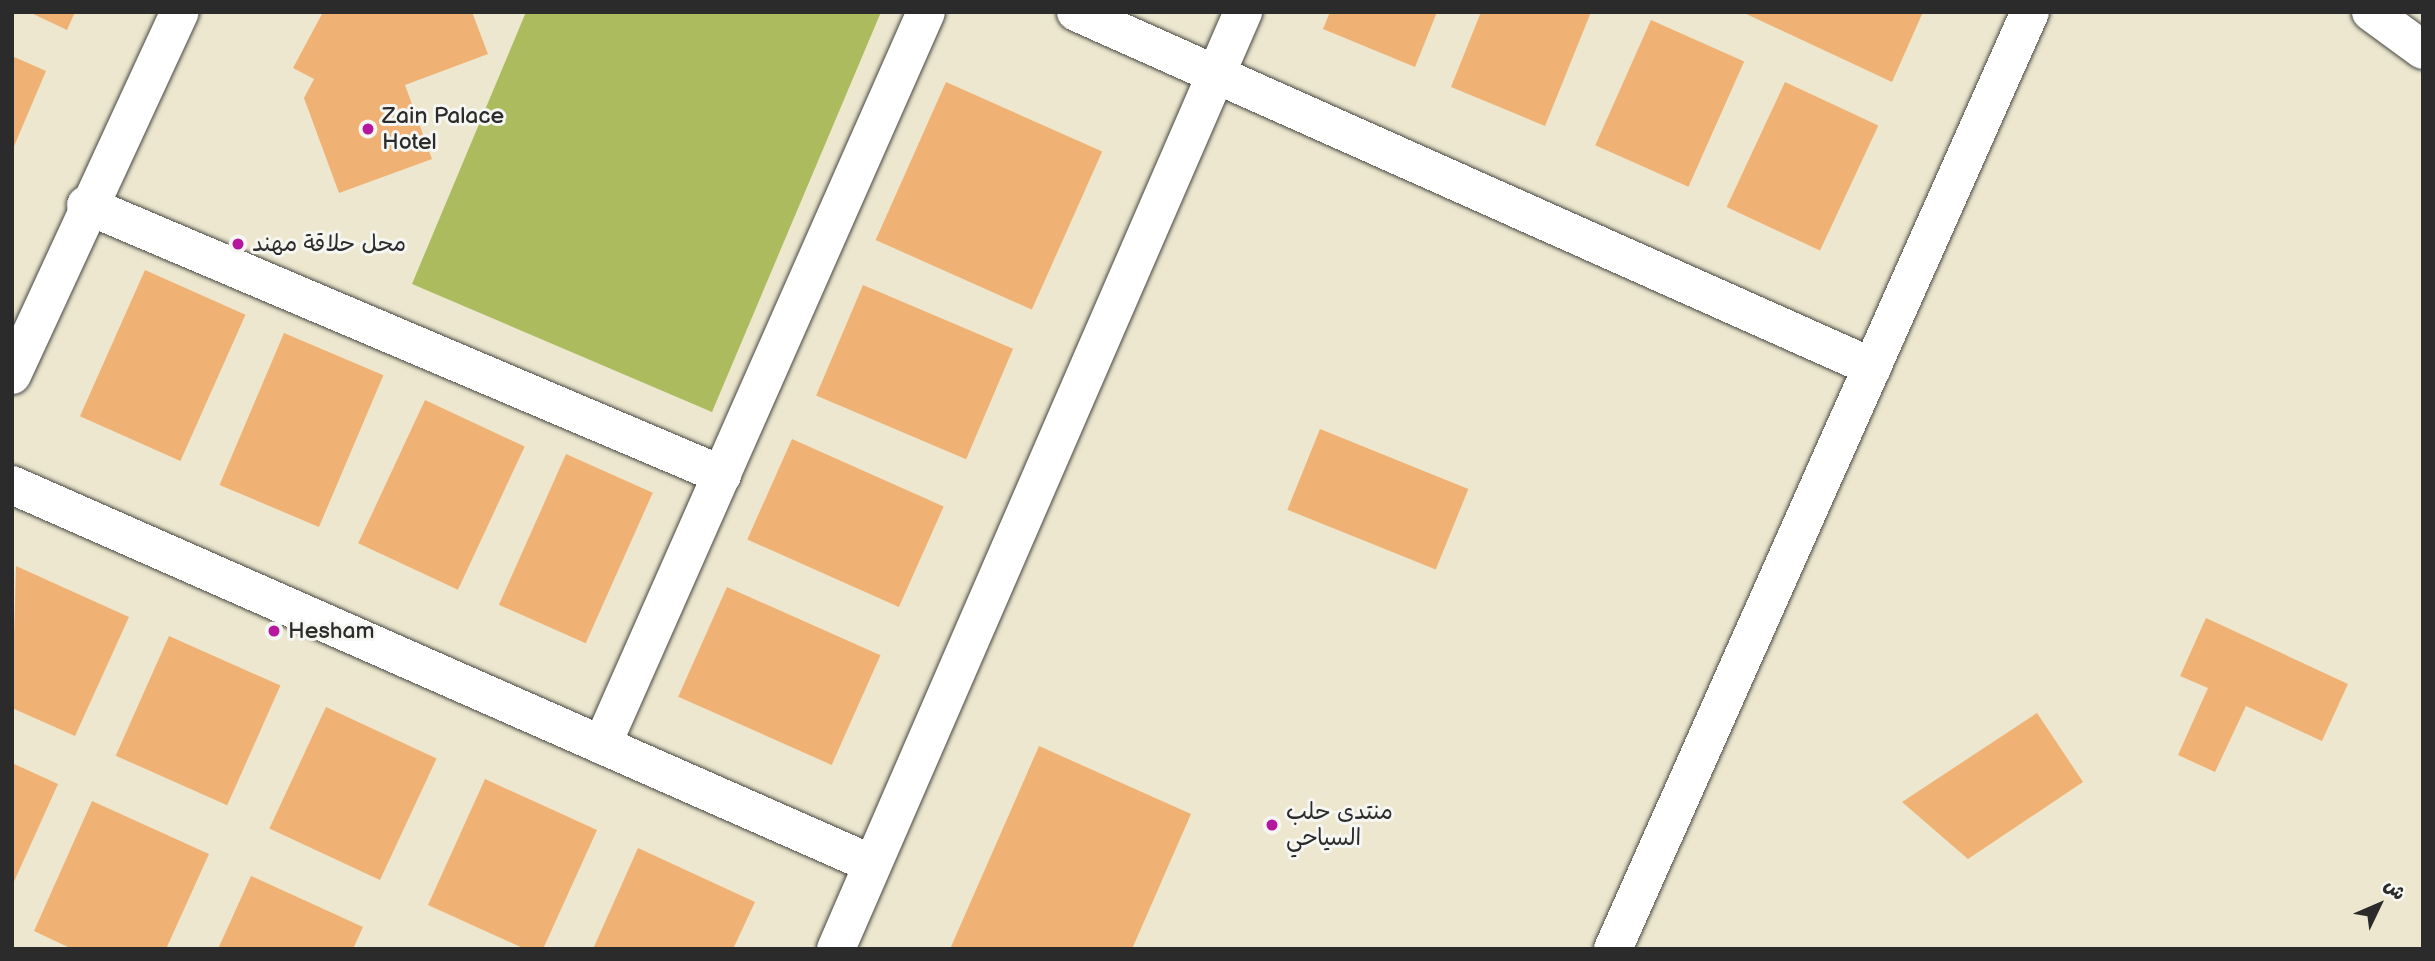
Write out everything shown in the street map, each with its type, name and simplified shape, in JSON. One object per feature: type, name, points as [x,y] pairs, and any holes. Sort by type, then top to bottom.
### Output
[{"type":"street","points":[[12,375],[86,205],[180,12]]},
{"type":"street","points":[[602,745],[926,12]]},
{"type":"street","points":[[1076,12],[1872,367]]},
{"type":"street","points":[[835,949],[1243,12]]},
{"type":"street","points":[[1613,949],[2030,12]]},
{"type":"street","points":[[2371,12],[2423,50]]},
{"type":"street","points":[[86,205],[722,475]]},
{"type":"street","points":[[12,485],[872,864]]},
{"type":"green space","points":[[526,12],[881,12],[712,412],[412,284]]},
{"type":"building","points":[[29,12],[75,12],[67,30]]},
{"type":"building","name":"Zain Palace Hotel","points":[[323,12],[472,12],[488,54],[405,85],[432,159],[339,193],[304,98],[314,79],[293,68]]},
{"type":"building","points":[[1330,12],[1437,12],[1415,67],[1323,29]]},
{"type":"building","points":[[1481,12],[1591,12],[1545,126],[1451,87]]},
{"type":"building","points":[[1742,12],[1923,12],[1892,82]]},
{"type":"building","points":[[1651,20],[1744,61],[1688,187],[1595,145]]},
{"type":"building","points":[[12,56],[46,71],[12,151]]},
{"type":"building","points":[[946,82],[1102,152],[1032,310],[876,240]]},
{"type":"building","points":[[1785,82],[1878,126],[1820,251],[1727,207]]},
{"type":"building","points":[[145,270],[245,315],[180,461],[80,416]]},
{"type":"building","points":[[863,285],[1013,349],[966,459],[816,395]]},
{"type":"building","points":[[284,333],[383,375],[319,527],[220,485]]},
{"type":"building","points":[[425,400],[525,446],[458,590],[358,543]]},
{"type":"building","points":[[1320,429],[1468,489],[1436,570],[1287,510]]},
{"type":"building","points":[[792,439],[944,507],[899,607],[747,539]]},
{"type":"building","points":[[566,454],[653,493],[586,643],[499,605]]},
{"type":"building","points":[[16,566],[129,617],[75,736],[12,708]]},
{"type":"building","points":[[727,587],[880,655],[832,765],[678,697]]},
{"type":"building","points":[[2206,618],[2348,684],[2322,741],[2246,706],[2215,772],[2178,755],[2208,688],[2180,676]]},
{"type":"building","points":[[169,636],[280,686],[227,805],[116,756]]},
{"type":"building","points":[[326,707],[437,759],[380,880],[269,828]]},
{"type":"building","points":[[2037,713],[2083,782],[1968,859],[1902,802]]},
{"type":"building","points":[[1039,746],[1191,814],[1132,949],[950,949]]},
{"type":"building","points":[[12,763],[58,784],[12,886]]},
{"type":"building","points":[[485,779],[597,830],[543,949],[525,949],[428,905]]},
{"type":"building","points":[[92,801],[209,854],[166,949],[72,949],[34,931]]},
{"type":"building","points":[[638,848],[755,902],[733,949],[593,949]]},
{"type":"building","points":[[251,876],[363,927],[353,949],[218,949]]},
{"type":"place","name":"Zain Palace Hotel","points":[[368,129]]},
{"type":"place","name":"محل حلاقة مهند","points":[[238,244]]},
{"type":"place","name":"Hesham","points":[[274,631]]},
{"type":"place","name":"منتدى حلب السياحي","points":[[1272,825]]}]
